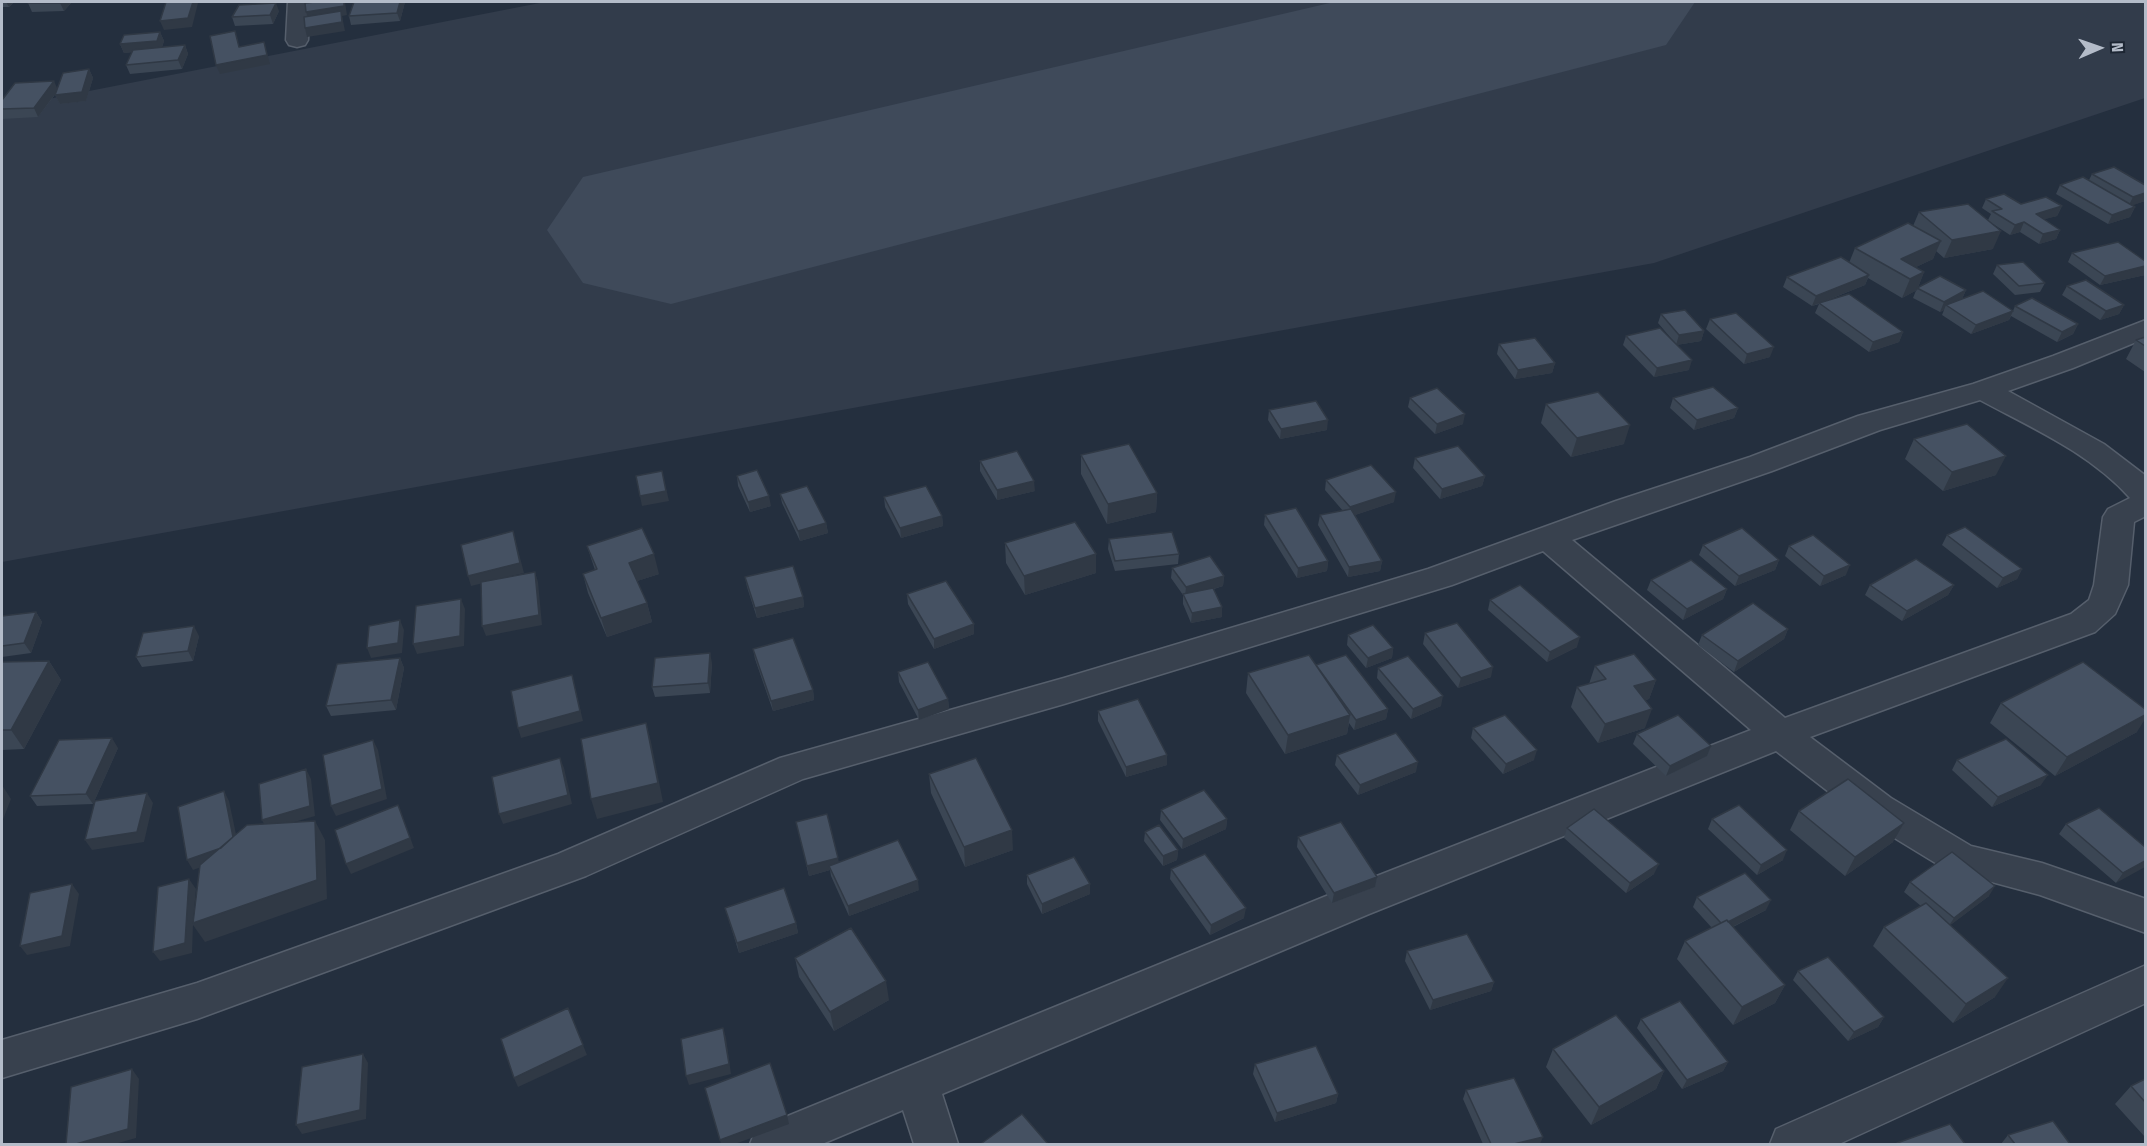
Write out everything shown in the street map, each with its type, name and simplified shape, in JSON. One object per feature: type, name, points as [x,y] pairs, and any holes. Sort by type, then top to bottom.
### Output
[{"type":"street","points":[[297,40],[299,2]]},
{"type":"street","points":[[2,1059],[197,1001],[572,865],[793,768],[1064,691],[1440,577],[1627,507],[1761,464],[1869,423],[1983,390],[2063,362],[2145,328]]},
{"type":"street","points":[[772,1144],[1355,902],[1780,734],[2083,623],[2103,606],[2111,585],[2119,516],[2141,505],[2145,496],[2134,480],[2097,454],[1983,390]]},
{"type":"street","points":[[1548,538],[1780,734],[1878,809],[1961,859],[2042,879],[2145,916]]},
{"type":"street","points":[[1792,1144],[2145,983]]},
{"type":"street","points":[[917,1085],[936,1144]]},
{"type":"shaded area","points":[[545,2],[2145,2],[2145,98],[1654,263],[2,562],[2,108]]},
{"type":"building","points":[[29,2],[61,2],[28,3]]},
{"type":"building","points":[[166,2],[193,2],[188,18],[160,21]]},
{"type":"building","points":[[344,2],[344,6],[306,12],[305,3]]},
{"type":"building","points":[[354,2],[400,2],[397,13],[349,16]]},
{"type":"building","points":[[276,3],[270,15],[232,17],[239,5]]},
{"type":"building","points":[[341,11],[342,22],[305,28],[304,17]]},
{"type":"building","points":[[235,31],[239,47],[264,42],[267,55],[216,65],[210,36]]},
{"type":"building","points":[[160,32],[157,41],[120,44],[124,35]]},
{"type":"building","points":[[185,45],[178,60],[126,65],[133,50]]},
{"type":"building","points":[[89,69],[82,92],[55,95],[63,73]]},
{"type":"building","points":[[54,81],[34,108],[2,109],[2,100],[15,83]]},
{"type":"building","points":[[2114,167],[2145,185],[2145,193],[2133,197],[2092,174]]},
{"type":"building","points":[[2083,177],[2135,207],[2112,215],[2060,185]]},
{"type":"building","points":[[2004,194],[2021,204],[2046,197],[2062,206],[2036,214],[2060,230],[2043,234],[2024,222],[2015,225],[1992,211],[2002,209],[1986,199]]},
{"type":"building","points":[[1968,204],[2001,231],[1952,240],[1919,212]]},
{"type":"building","points":[[1908,223],[1941,241],[1901,259],[1924,272],[1910,279],[1855,248]]},
{"type":"building","points":[[2118,242],[2145,261],[2145,266],[2105,276],[2072,253]]},
{"type":"building","points":[[1841,257],[1869,275],[1816,296],[1787,277]]},
{"type":"building","points":[[2023,262],[2045,283],[2019,286],[1997,265]]},
{"type":"building","points":[[1940,276],[1966,290],[1944,302],[1917,288]]},
{"type":"building","points":[[2086,280],[2124,305],[2106,311],[2067,286]]},
{"type":"building","points":[[1983,291],[2013,311],[1976,325],[1946,305]]},
{"type":"building","points":[[1849,294],[1903,332],[1873,342],[1819,303]]},
{"type":"building","points":[[2032,298],[2078,324],[2062,332],[2015,306]]},
{"type":"building","points":[[1685,310],[1704,331],[1679,335],[1661,314]]},
{"type":"building","points":[[1736,313],[1774,347],[1747,354],[1710,319]]},
{"type":"building","points":[[1660,328],[1692,360],[1657,368],[1626,336]]},
{"type":"building","points":[[2145,337],[2145,346],[2136,340]]},
{"type":"building","points":[[1535,338],[1555,363],[1518,370],[1499,344]]},
{"type":"building","points":[[1713,387],[1738,408],[1697,420],[1673,398]]},
{"type":"building","points":[[1437,388],[1465,414],[1437,424],[1410,398]]},
{"type":"building","points":[[1598,392],[1630,425],[1577,438],[1546,404]]},
{"type":"building","points":[[1316,401],[1328,420],[1281,429],[1269,410]]},
{"type":"building","points":[[1967,424],[2006,456],[1952,472],[1914,439]]},
{"type":"building","points":[[1129,444],[1157,493],[1108,504],[1081,455]]},
{"type":"building","points":[[1458,446],[1485,476],[1442,489],[1415,458]]},
{"type":"building","points":[[1017,451],[1034,481],[997,490],[980,461]]},
{"type":"building","points":[[1371,465],[1396,492],[1350,507],[1326,480]]},
{"type":"building","points":[[757,470],[769,496],[748,502],[737,476]]},
{"type":"building","points":[[662,471],[666,491],[640,496],[636,476]]},
{"type":"building","points":[[807,486],[826,523],[798,531],[780,494]]},
{"type":"building","points":[[926,486],[942,516],[900,528],[884,497]]},
{"type":"building","points":[[1296,508],[1328,561],[1298,568],[1265,515]]},
{"type":"building","points":[[1351,509],[1382,561],[1349,567],[1320,515]]},
{"type":"building","points":[[1075,522],[1096,554],[1024,576],[1005,543]]},
{"type":"building","points":[[1965,527],[2022,569],[2003,578],[1947,535]]},
{"type":"building","points":[[642,528],[654,554],[629,563],[647,603],[601,618],[583,574],[597,569],[587,546]]},
{"type":"building","points":[[1742,528],[1779,560],[1739,576],[1703,545]]},
{"type":"building","points":[[513,531],[520,563],[468,576],[461,545]]},
{"type":"building","points":[[1172,532],[1179,554],[1115,561],[1109,539]]},
{"type":"building","points":[[1813,535],[1850,565],[1824,576],[1789,546]]},
{"type":"building","points":[[1210,556],[1224,576],[1186,587],[1172,568]]},
{"type":"building","points":[[1916,559],[1954,585],[1907,611],[1870,585]]},
{"type":"building","points":[[1691,560],[1727,589],[1687,609],[1651,580]]},
{"type":"building","points":[[793,566],[803,597],[755,608],[745,577]]},
{"type":"building","points":[[535,572],[539,615],[482,626],[481,582]]},
{"type":"building","points":[[946,581],[974,624],[934,639],[907,594]]},
{"type":"building","points":[[1520,585],[1580,637],[1550,652],[1490,600]]},
{"type":"building","points":[[1213,588],[1222,607],[1192,613],[1183,594]]},
{"type":"building","points":[[461,599],[460,636],[413,644],[416,606]]},
{"type":"building","points":[[1753,603],[1788,629],[1738,661],[1702,635]]},
{"type":"building","points":[[36,612],[24,643],[2,646],[2,616]]},
{"type":"building","points":[[400,620],[398,643],[367,648],[369,626]]},
{"type":"building","points":[[1457,623],[1493,667],[1461,678],[1425,633]]},
{"type":"building","points":[[1373,625],[1393,648],[1368,658],[1348,635]]},
{"type":"building","points":[[194,626],[188,651],[136,657],[143,633]]},
{"type":"building","points":[[793,638],[813,690],[771,701],[753,649]]},
{"type":"building","points":[[710,653],[708,683],[652,687],[655,658]]},
{"type":"building","points":[[1634,654],[1656,680],[1634,686],[1652,709],[1605,724],[1577,687],[1606,679],[1595,666]]},
{"type":"building","points":[[1309,655],[1350,715],[1288,735],[1248,673]]},
{"type":"building","points":[[1346,655],[1388,709],[1356,720],[1316,665]]},
{"type":"building","points":[[1408,656],[1443,696],[1413,709],[1378,668]]},
{"type":"building","points":[[400,658],[391,700],[326,706],[337,664]]},
{"type":"building","points":[[49,661],[11,730],[2,730],[2,662]]},
{"type":"building","points":[[928,662],[948,699],[918,710],[898,672]]},
{"type":"building","points":[[2083,662],[2145,709],[2145,715],[2067,757],[2001,703]]},
{"type":"building","points":[[572,675],[580,711],[518,728],[511,691]]},
{"type":"building","points":[[1138,699],[1167,755],[1126,767],[1098,711]]},
{"type":"building","points":[[1505,715],[1537,750],[1506,764],[1473,728]]},
{"type":"building","points":[[1678,715],[1711,746],[1670,766],[1637,734]]},
{"type":"building","points":[[646,723],[658,783],[591,799],[581,739]]},
{"type":"building","points":[[1396,733],[1418,762],[1360,785],[1337,755]]},
{"type":"building","points":[[112,738],[86,794],[30,796],[59,740]]},
{"type":"building","points":[[2006,739],[2048,775],[1998,797],[1957,760]]},
{"type":"building","points":[[373,740],[382,789],[331,806],[323,755]]},
{"type":"building","points":[[560,758],[568,795],[499,814],[492,777]]},
{"type":"building","points":[[976,758],[1012,830],[964,847],[929,774]]},
{"type":"building","points":[[306,769],[310,806],[262,820],[259,784]]},
{"type":"building","points":[[1848,779],[1904,823],[1855,857],[1799,811]]},
{"type":"building","points":[[1204,790],[1227,819],[1183,839],[1161,810]]},
{"type":"building","points":[[224,791],[233,837],[221,848],[187,860],[178,807]]},
{"type":"building","points":[[147,793],[137,832],[85,840],[95,801]]},
{"type":"building","points":[[398,805],[410,838],[346,864],[335,830]]},
{"type":"building","points":[[1739,805],[1787,850],[1761,865],[1712,819]]},
{"type":"building","points":[[2099,808],[2145,847],[2145,861],[2123,873],[2066,824]]},
{"type":"building","points":[[1594,809],[1659,864],[1630,883],[1567,828]]},
{"type":"building","points":[[827,814],[838,858],[807,866],[796,822]]},
{"type":"building","points":[[315,821],[317,880],[193,923],[200,865],[247,825]]},
{"type":"building","points":[[1341,822],[1377,877],[1334,893],[1298,837]]},
{"type":"building","points":[[1159,825],[1178,850],[1163,856],[1145,832]]},
{"type":"building","points":[[898,840],[918,880],[848,906],[829,866]]},
{"type":"building","points":[[1952,852],[1995,886],[1954,918],[1910,882]]},
{"type":"building","points":[[1205,854],[1246,908],[1211,925],[1171,869]]},
{"type":"building","points":[[1074,857],[1090,884],[1042,904],[1027,875]]},
{"type":"building","points":[[1745,873],[1771,900],[1728,922],[1727,920],[1721,923],[1697,897]]},
{"type":"building","points":[[189,879],[185,943],[153,952],[158,887]]},
{"type":"building","points":[[72,884],[62,936],[20,946],[30,893]]},
{"type":"building","points":[[784,888],[796,923],[737,943],[725,908]]},
{"type":"building","points":[[1926,903],[2008,978],[1966,1004],[1884,927]]},
{"type":"building","points":[[1727,920],[1785,985],[1742,1007],[1685,941]]},
{"type":"building","points":[[851,928],[886,981],[830,1012],[795,958]]},
{"type":"building","points":[[1467,934],[1494,982],[1433,1000],[1407,951]]},
{"type":"building","points":[[1828,957],[1884,1017],[1854,1032],[1798,971]]},
{"type":"building","points":[[1680,1001],[1728,1062],[1687,1080],[1641,1019]]},
{"type":"building","points":[[568,1008],[583,1045],[514,1078],[501,1039]]},
{"type":"building","points":[[1616,1015],[1664,1071],[1599,1107],[1553,1049]]},
{"type":"building","points":[[723,1028],[729,1064],[686,1076],[681,1039]]},
{"type":"building","points":[[1316,1046],[1338,1094],[1277,1113],[1255,1064]]},
{"type":"building","points":[[363,1054],[360,1110],[296,1125],[302,1067]]},
{"type":"building","points":[[770,1063],[787,1115],[720,1140],[705,1088]]},
{"type":"building","points":[[132,1069],[128,1129],[76,1144],[66,1144],[71,1087]]},
{"type":"building","points":[[1514,1078],[1543,1137],[1514,1144],[1491,1144],[1466,1090]]},
{"type":"building","points":[[2145,1079],[2145,1102],[2131,1086]]},
{"type":"building","points":[[1022,1114],[1048,1144],[982,1143]]},
{"type":"building","points":[[2053,1121],[2070,1144],[2015,1144],[2008,1135]]},
{"type":"building","points":[[1950,1124],[1965,1144],[1897,1143]]},
{"type":"runway","points":[[671,230],[1594,2]]}]
